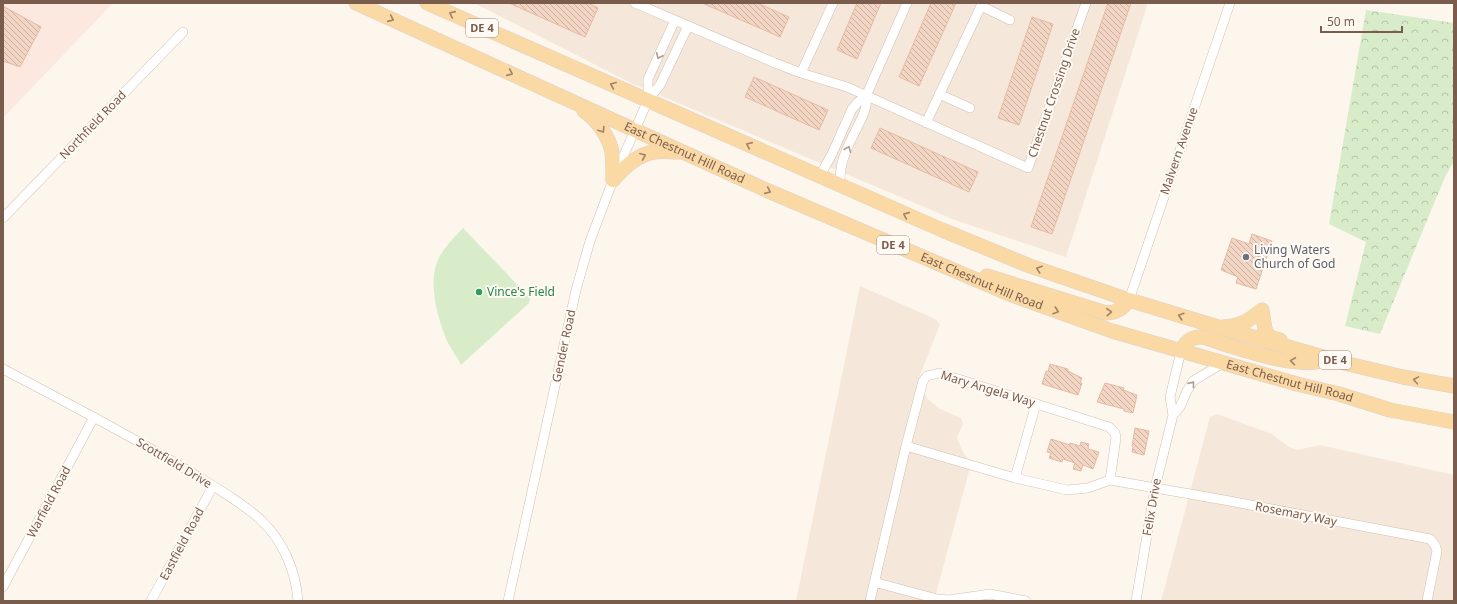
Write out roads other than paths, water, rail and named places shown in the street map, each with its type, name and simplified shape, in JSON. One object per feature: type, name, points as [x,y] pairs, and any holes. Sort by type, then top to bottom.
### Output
[{"type":"main road","name":"East Chestnut Hill Road","points":[[356,3],[766,190],[1012,295],[1112,331],[1181,351],[1297,384],[1339,394],[1390,410],[1454,422]]},
{"type":"main road","name":"DE 4","points":[[427,3],[817,176],[1030,266],[1129,300],[1331,359],[1403,377],[1454,386]]},
{"type":"main road","points":[[562,96],[588,113],[600,127],[610,144],[612,153],[613,180]]},
{"type":"main road","points":[[613,180],[625,167],[641,156],[654,152],[683,152]]},
{"type":"main road","points":[[951,270],[979,274],[1106,313],[1113,313],[1124,306],[1129,300]]},
{"type":"main road","points":[[1218,327],[1237,326],[1251,319],[1262,310],[1265,329],[1269,337],[1312,350],[1331,359]]},
{"type":"main road","points":[[1181,351],[1185,343],[1200,337],[1255,354],[1275,358],[1315,363],[1331,359]]},
{"type":"street","name":"Chestnut Crossing Drive","points":[[635,3],[801,73],[828,81],[866,96],[1028,168],[1086,3]]},
{"type":"street","points":[[801,73],[833,3]]},
{"type":"street","points":[[817,176],[822,172],[832,154],[852,109],[866,96],[907,3]]},
{"type":"street","name":"Malvern Avenue","points":[[1129,300],[1230,3]]},
{"type":"street","points":[[926,123],[981,6],[1010,20]]},
{"type":"street","points":[[648,100],[648,79],[675,20]]},
{"type":"street","points":[[648,100],[660,85],[688,26]]},
{"type":"street","name":"Northfield Road","points":[[3,218],[183,32]]},
{"type":"street","points":[[939,94],[970,108]]},
{"type":"street","points":[[841,186],[840,180],[842,164],[864,113],[867,104],[866,96]]},
{"type":"street","name":"Gender Road","points":[[508,601],[576,290],[590,240],[613,180],[648,100]]},
{"type":"street","name":"Felix Drive","points":[[1136,601],[1155,488],[1173,415],[1170,397],[1181,351]]},
{"type":"street","name":"Felix Drive","points":[[1173,415],[1180,407],[1193,381],[1223,363]]},
{"type":"street","name":"Scottfield Drive","points":[[3,369],[94,417],[156,452],[213,486],[247,509],[271,531],[286,555],[296,581],[298,601]]},
{"type":"street","name":"Mary Angela Way","points":[[870,601],[906,446],[923,381],[927,376],[939,373],[1113,429],[1116,438],[1110,480]]},
{"type":"street","points":[[1015,478],[1036,404]]},
{"type":"street","name":"Warfield Road","points":[[3,587],[94,417]]},
{"type":"street","points":[[906,446],[1015,478],[1067,490],[1088,488],[1110,480],[1155,488]]},
{"type":"street","name":"Eastfield Road","points":[[151,601],[213,486]]},
{"type":"street","name":"Rosemary Way","points":[[1155,488],[1430,539],[1436,545],[1437,551],[1427,601]]},
{"type":"street","points":[[874,582],[937,599],[950,600],[990,594],[1026,601]]},
{"type":"place","name":"Living Waters Church of God","points":[[1246,257]]},
{"type":"place","name":"Vince's Field","points":[[479,292]]}]
